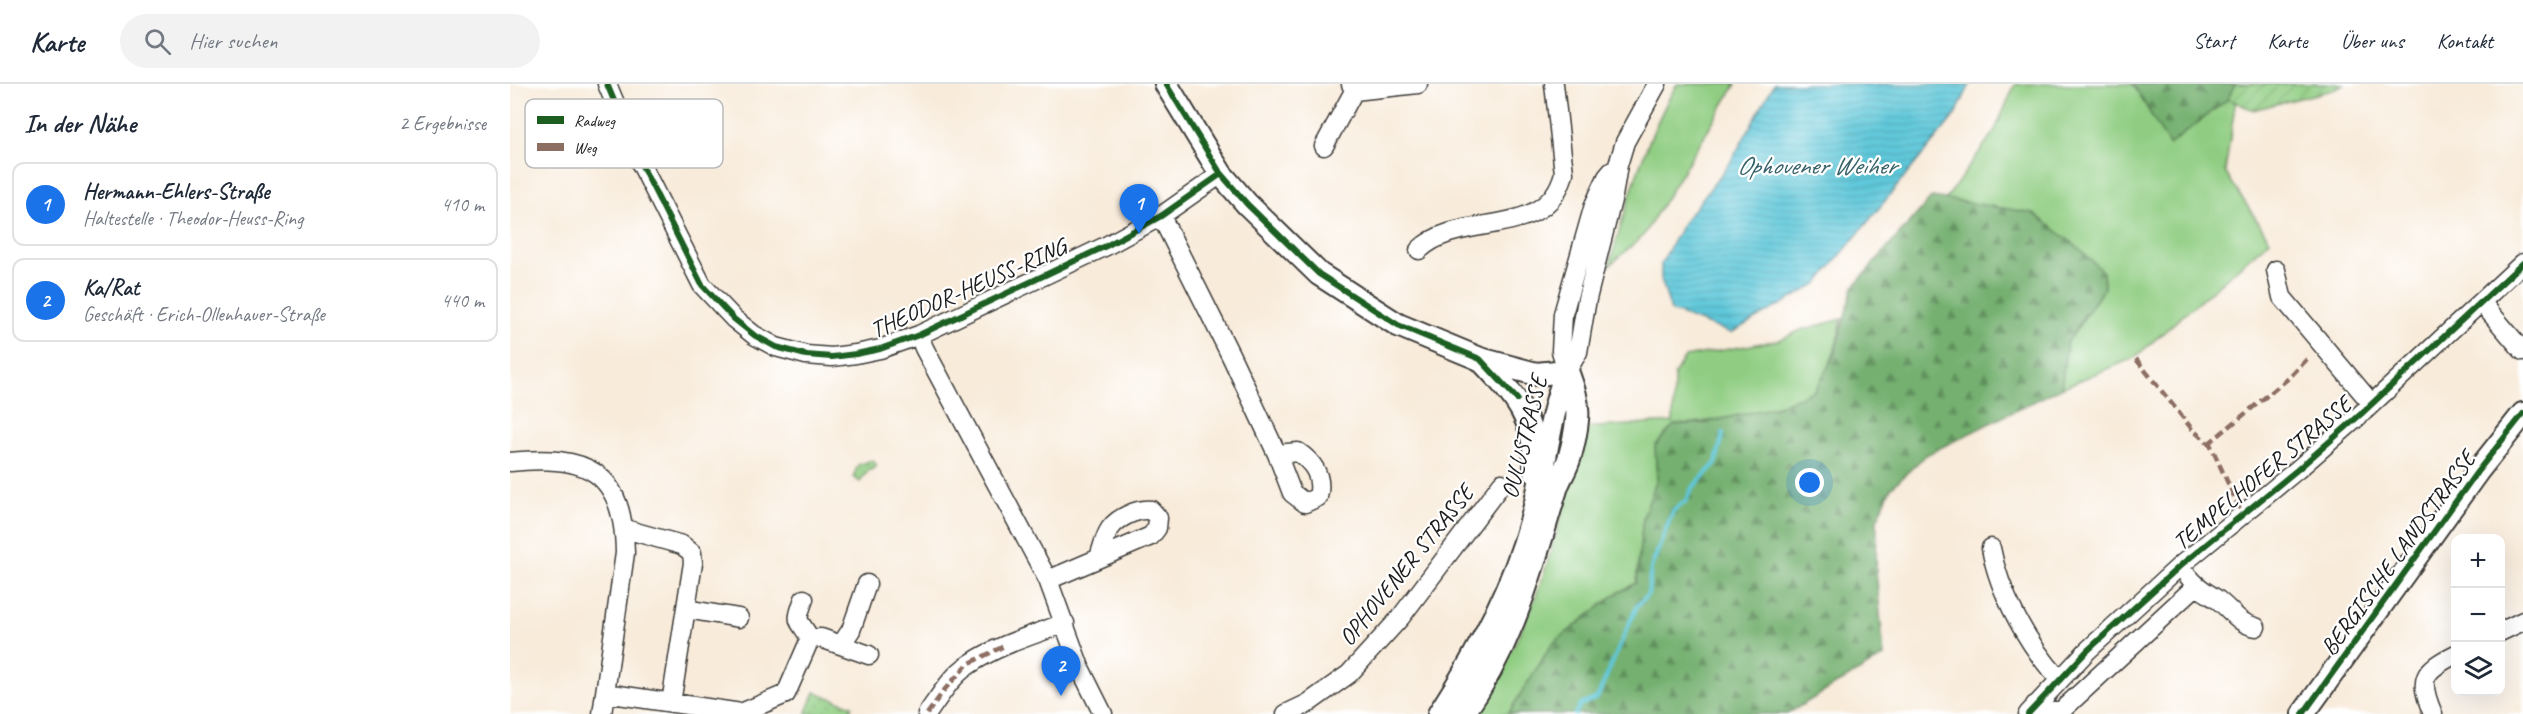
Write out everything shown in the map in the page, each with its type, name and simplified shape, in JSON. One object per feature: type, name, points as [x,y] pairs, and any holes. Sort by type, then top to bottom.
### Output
[{"type":"main road","points":[[1166,84],[1221,174],[1246,204],[1319,274],[1398,325],[1480,359],[1536,374],[1567,371]]},
{"type":"main road","points":[[1480,359],[1504,384],[1521,407],[1533,441],[1535,459],[1532,492],[1504,592]]},
{"type":"main road","name":"OULUSTRASSE","points":[[1439,714],[1461,681],[1516,572],[1532,521],[1557,396],[1567,371]]},
{"type":"main road","name":"OULUSTRASSE","points":[[1463,714],[1475,698],[1509,636],[1524,597],[1558,483],[1570,456],[1578,418],[1576,394],[1567,371]]},
{"type":"main road","name":"BERGISCHE LANDSTRASSE","points":[[2303,714],[2477,472],[2523,414]]},
{"type":"street","name":"THEODOR-HEUSS-RING","points":[[607,84],[613,99]]},
{"type":"street","points":[[1324,146],[1352,88],[1418,84]]},
{"type":"street","points":[[1419,250],[1436,238],[1525,216],[1552,200],[1561,185],[1564,172],[1554,84]]},
{"type":"street","points":[[1567,371],[1578,352],[1600,240],[1625,142],[1657,84]]},
{"type":"street","name":"THEODOR-HEUSS-RING","points":[[643,168],[702,285],[734,319],[754,335],[776,347],[806,355],[832,357],[880,349],[920,335],[1025,286],[1161,216],[1221,174]]},
{"type":"street","points":[[1161,216],[1277,454]]},
{"type":"street","name":"TEMPELHOFER STRASSE","points":[[2031,710],[2059,679],[2181,565],[2298,470],[2482,303],[2523,262]]},
{"type":"street","points":[[2276,270],[2282,297],[2372,404]]},
{"type":"street","points":[[2482,303],[2523,351]]},
{"type":"street","points":[[920,335],[924,348],[1048,580],[1081,670],[1103,714]]},
{"type":"street","points":[[510,462],[542,459],[582,465],[600,475],[619,507],[625,529],[625,553],[602,714]]},
{"type":"street","name":"OPHOVENER STRASSE","points":[[1286,714],[1308,704],[1349,674],[1400,618],[1502,483]]},
{"type":"street","points":[[625,529],[682,545],[692,553],[693,563],[671,703]]},
{"type":"street","points":[[1991,548],[1995,568],[2024,630],[2043,661],[2059,679]]},
{"type":"street","points":[[1048,580],[1099,558]]},
{"type":"street","points":[[2181,565],[2196,586],[2247,625],[2256,627]]},
{"type":"street","points":[[841,645],[851,630],[867,584]]},
{"type":"street","name":"TEMPELHOFER STRASSE","points":[[2031,710],[2061,711],[2196,586]]},
{"type":"street","points":[[804,599],[797,617],[799,626],[806,631],[810,639]]},
{"type":"street","points":[[686,609],[739,618]]},
{"type":"street","points":[[2505,630],[2523,621]]},
{"type":"street","points":[[927,714],[945,689],[968,664],[1006,645],[1065,623]]},
{"type":"street","points":[[810,639],[821,638],[869,655]]},
{"type":"street","points":[[605,693],[741,713],[760,707],[786,694],[810,639]]},
{"type":"street","points":[[2433,714],[2424,687],[2426,674],[2434,665],[2451,656]]},
{"type":"green space","points":[[1677,84],[1736,84],[1643,236],[1609,266],[1646,150],[1665,105]]},
{"type":"green space","points":[[2015,84],[2133,84],[2169,145],[2237,92],[2225,172],[2270,240],[2134,358],[2061,388],[2067,343],[2104,288],[2103,272],[2078,248],[2033,213],[1946,199],[1995,130]]},
{"type":"green space","points":[[2133,84],[2235,84],[2229,98],[2237,92],[2169,145]]},
{"type":"green space","points":[[2235,84],[2344,84],[2336,89],[2253,110],[2228,99]]},
{"type":"green space","points":[[1932,197],[2033,213],[2079,248],[2103,272],[2104,288],[2067,343],[2061,388],[1926,455],[1891,488],[1877,520],[1876,570],[1884,656],[1787,714],[1508,714],[1552,644],[1616,594],[1636,583],[1643,518],[1657,479],[1655,446],[1674,425],[1704,423],[1779,406],[1815,390],[1834,356],[1853,287]]},
{"type":"green space","points":[[1842,319],[1826,373],[1816,388],[1807,395],[1772,408],[1750,413],[1674,425],[1655,446],[1657,479],[1643,518],[1636,583],[1616,594],[1552,644],[1508,714],[1471,714],[1515,643],[1527,617],[1547,565],[1582,428],[1673,422],[1674,375],[1685,357],[1779,340],[1801,330]]},
{"type":"green space","points":[[872,460],[876,467],[868,471],[860,482],[853,477],[858,465]]},
{"type":"green space","points":[[815,692],[852,706],[849,714],[806,714]]},
{"type":"water","name":"Ophovener Weiher","points":[[1774,84],[1970,84],[1956,114],[1817,284],[1731,333],[1671,311],[1661,279],[1661,264],[1683,223],[1730,163]]},
{"type":"waterway","points":[[1575,714],[1580,705],[1597,698],[1637,606],[1648,594],[1651,568],[1673,511],[1686,501],[1692,488],[1716,463],[1723,433]]},
{"type":"marked path","points":[[2208,444],[2290,377],[2309,357]]},
{"type":"marked path","points":[[2136,359],[2192,429],[2211,446],[2242,514]]},
{"type":"marked path","points":[[927,714],[945,689],[968,664],[1006,645]]},
{"type":"cycle path","points":[[607,84],[613,99]]},
{"type":"cycle path","points":[[1166,84],[1221,174],[1247,204],[1319,274],[1398,325],[1480,359],[1517,399]]},
{"type":"cycle path","points":[[643,168],[702,285],[734,319],[754,335],[776,347],[806,355],[832,357],[880,349],[919,335],[1106,246],[1161,216],[1221,174]]},
{"type":"cycle path","points":[[2028,714],[2087,651],[2181,565],[2361,414],[2523,263]]},
{"type":"cycle path","points":[[2303,714],[2477,472],[2523,414]]},
{"type":"place","name":"Hermann-Ehlers-Straße","points":[[1139,234]]},
{"type":"place","name":"Ka/Rat","points":[[1061,696]]}]
